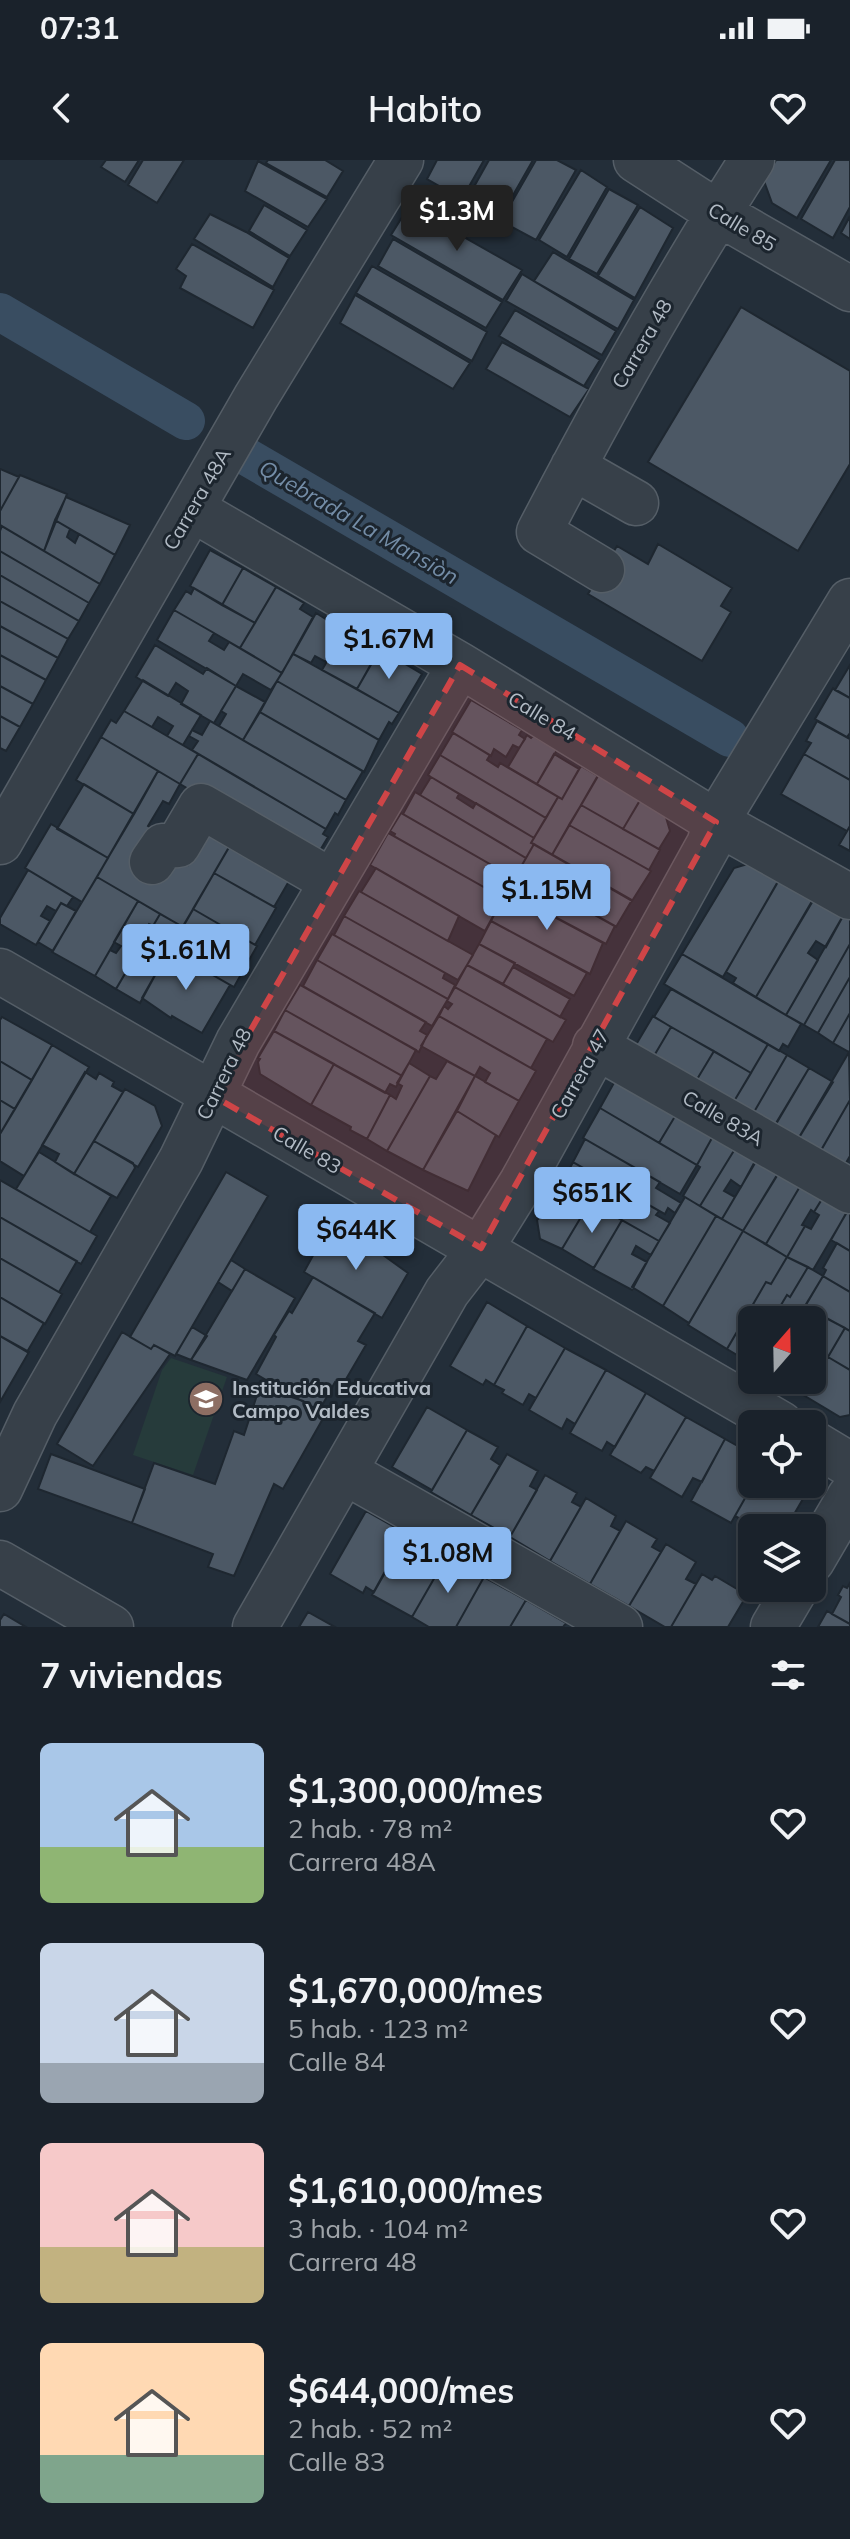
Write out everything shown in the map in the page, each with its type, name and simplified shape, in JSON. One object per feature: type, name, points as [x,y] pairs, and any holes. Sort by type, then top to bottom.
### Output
[{"type":"street","name":"Carrera 48A","points":[[0,842],[256,397],[401,160]]},
{"type":"street","name":"Calle 85","points":[[636,160],[718,213],[850,289]]},
{"type":"street","name":"Carrera 48","points":[[602,570],[539,532],[718,213],[752,160]]},
{"type":"street","points":[[573,467],[636,503]]},
{"type":"street","name":"Calle 84","points":[[192,509],[460,665],[716,822],[850,897]]},
{"type":"street","name":"Carrera 47","points":[[255,1627],[447,1292],[481,1248],[522,1182],[709,844],[716,822],[850,601]]},
{"type":"street","name":"Carrera 48","points":[[0,1489],[35,1414],[181,1160],[238,1042],[460,665]]},
{"type":"street","points":[[152,862],[163,846],[178,845],[201,806],[331,881]]},
{"type":"street","name":"Calle 83","points":[[0,971],[757,1410]]},
{"type":"street","name":"Calle 83A","points":[[595,1046],[850,1191]]},
{"type":"street","points":[[826,1450],[850,1465]]},
{"type":"street","points":[[345,1472],[620,1627]]},
{"type":"street","points":[[826,1537],[850,1496]]},
{"type":"street","points":[[0,1563],[111,1627]]},
{"type":"street","points":[[773,1627],[788,1602]]},
{"type":"highlighted area","points":[[460,665],[716,822],[481,1248],[213,1096]]},
{"type":"green space","points":[[171,1358],[227,1377],[193,1475],[133,1455],[162,1370]]},
{"type":"building","points":[[106,160],[139,160],[125,182],[101,167]]},
{"type":"building","points":[[143,160],[184,160],[157,203],[128,185]]},
{"type":"building","points":[[268,160],[325,160],[343,171],[327,197],[266,163]]},
{"type":"building","points":[[437,160],[484,160],[462,199],[427,179]]},
{"type":"building","points":[[489,160],[533,160],[499,220],[466,201]]},
{"type":"building","points":[[536,160],[557,160],[576,170],[536,240],[501,221]]},
{"type":"building","points":[[776,160],[831,160],[797,218],[772,203],[764,181]]},
{"type":"building","points":[[835,160],[850,160],[850,207],[833,238],[801,219]]},
{"type":"building","points":[[258,161],[327,199],[308,227],[245,191]]},
{"type":"building","points":[[581,170],[607,187],[567,257],[539,240]]},
{"type":"building","points":[[609,189],[638,205],[597,274],[569,259]]},
{"type":"building","points":[[264,205],[307,230],[290,256],[249,231]]},
{"type":"building","points":[[409,206],[522,270],[503,300],[391,235]]},
{"type":"building","points":[[640,207],[673,228],[635,298],[598,276]]},
{"type":"building","points":[[210,214],[289,258],[273,287],[194,239]]},
{"type":"building","points":[[850,216],[850,239],[841,233]]},
{"type":"building","points":[[393,239],[502,302],[486,328],[378,266]]},
{"type":"building","points":[[192,244],[274,290],[253,328],[180,288],[186,276],[176,269]]},
{"type":"building","points":[[553,252],[634,300],[618,329],[534,281]]},
{"type":"building","points":[[372,266],[487,332],[472,361],[356,293]]},
{"type":"building","points":[[522,274],[616,331],[602,355],[506,301]]},
{"type":"building","points":[[355,295],[470,363],[453,389],[340,323]]},
{"type":"building","points":[[741,307],[850,371],[850,464],[798,551],[648,462]]},
{"type":"building","points":[[515,310],[600,360],[584,386],[499,336]]},
{"type":"building","points":[[502,342],[589,389],[570,417],[486,369]]},
{"type":"building","points":[[0,469],[19,477],[0,511]]},
{"type":"building","points":[[20,475],[67,494],[44,551],[0,525],[0,511]]},
{"type":"building","points":[[66,497],[130,525],[115,555],[55,520]]},
{"type":"building","points":[[55,520],[70,529],[67,537],[75,543],[79,534],[115,555],[100,584],[44,551]]},
{"type":"building","points":[[2,526],[100,584],[89,603],[0,551]]},
{"type":"building","points":[[658,544],[732,588],[721,606],[731,612],[702,661],[588,594],[617,546],[648,564]]},
{"type":"building","points":[[210,550],[243,568],[222,605],[190,586]]},
{"type":"building","points":[[0,551],[89,603],[79,621],[0,575]]},
{"type":"building","points":[[243,568],[276,587],[255,623],[222,605]]},
{"type":"building","points":[[0,575],[79,621],[68,639],[0,601]]},
{"type":"building","points":[[276,587],[304,603],[300,609],[313,617],[282,673],[240,648]]},
{"type":"building","points":[[194,588],[255,623],[240,648],[174,610],[186,591],[191,594]]},
{"type":"building","points":[[0,601],[68,639],[58,658],[0,626]]},
{"type":"building","points":[[174,610],[214,633],[209,641],[224,650],[229,642],[282,673],[271,690],[243,674],[236,686],[157,640]]},
{"type":"building","points":[[316,613],[332,623],[328,630],[340,637],[326,662],[315,656],[311,663],[293,654]]},
{"type":"building","points":[[0,626],[58,658],[46,680],[0,655]]},
{"type":"building","points":[[346,628],[380,648],[357,689],[322,670]]},
{"type":"building","points":[[155,645],[203,674],[207,668],[236,686],[214,723],[181,704],[188,691],[176,683],[168,696],[136,677]]},
{"type":"building","points":[[380,649],[422,674],[399,713],[357,689]]},
{"type":"building","points":[[293,654],[399,713],[392,724],[389,722],[379,740],[277,681]]},
{"type":"building","points":[[0,655],[46,680],[33,704],[0,686]]},
{"type":"building","points":[[850,665],[850,698],[835,690]]},
{"type":"building","points":[[143,680],[201,715],[183,745],[167,736],[173,726],[158,717],[152,727],[124,711]]},
{"type":"building","points":[[277,681],[379,740],[364,772],[260,712]]},
{"type":"building","points":[[0,686],[33,704],[20,727],[0,716]]},
{"type":"building","points":[[236,686],[265,702],[243,740],[219,726],[226,714],[221,711]]},
{"type":"building","points":[[833,688],[850,698],[850,733],[847,737],[815,719]]},
{"type":"building","points":[[471,700],[522,730],[519,735],[525,739],[519,748],[513,745],[506,757],[494,749],[491,756],[452,732]]},
{"type":"building","points":[[124,711],[198,754],[180,784],[101,737],[111,720],[116,723]]},
{"type":"building","points":[[260,712],[363,771],[346,800],[243,740]]},
{"type":"building","points":[[0,716],[20,727],[6,751],[0,748]]},
{"type":"building","points":[[210,721],[346,800],[338,815],[335,813],[326,829],[192,750],[198,741],[189,736],[192,730],[202,735]]},
{"type":"building","points":[[817,721],[850,739],[850,780],[804,754],[811,743],[806,741]]},
{"type":"building","points":[[453,733],[490,755],[487,760],[498,767],[500,763],[558,797],[546,818],[440,755]]},
{"type":"building","points":[[527,735],[557,750],[537,784],[508,767]]},
{"type":"building","points":[[101,737],[158,771],[134,814],[76,780]]},
{"type":"building","points":[[198,754],[326,829],[323,834],[328,837],[313,862],[180,784]]},
{"type":"building","points":[[554,754],[579,769],[562,799],[537,784]]},
{"type":"building","points":[[804,754],[850,780],[850,826],[847,831],[781,794]]},
{"type":"building","points":[[440,755],[546,818],[534,838],[428,775]]},
{"type":"building","points":[[581,766],[598,776],[552,855],[531,843],[558,797],[562,799]]},
{"type":"building","points":[[158,771],[180,784],[169,804],[163,801],[148,826],[176,858],[188,865],[212,825],[235,837],[183,927],[97,877]]},
{"type":"building","points":[[600,772],[642,797],[623,829],[581,805]]},
{"type":"building","points":[[431,777],[459,794],[457,798],[473,808],[476,803],[534,838],[526,858],[420,795]]},
{"type":"building","points":[[84,784],[134,814],[108,858],[57,829]]},
{"type":"building","points":[[415,792],[526,858],[514,878],[403,814]]},
{"type":"building","points":[[640,800],[665,814],[670,831],[659,849],[623,829]]},
{"type":"building","points":[[581,805],[660,850],[649,870],[569,825]]},
{"type":"building","points":[[401,813],[514,878],[503,898],[394,836],[390,831]]},
{"type":"building","points":[[51,824],[108,858],[82,902],[25,868]]},
{"type":"building","points":[[569,825],[651,871],[632,901],[552,855]]},
{"type":"building","points":[[850,826],[850,851],[839,845]]},
{"type":"building","points":[[388,833],[503,898],[485,931],[370,865]]},
{"type":"building","points":[[236,835],[296,869],[274,907],[214,873]]},
{"type":"building","points":[[534,844],[632,900],[616,927],[518,872]]},
{"type":"building","points":[[751,863],[779,880],[723,977],[682,954],[734,868]]},
{"type":"building","points":[[376,868],[459,916],[448,941],[361,892]]},
{"type":"building","points":[[28,870],[73,897],[67,906],[61,903],[56,911],[47,906],[41,916],[50,921],[36,945],[0,924],[0,918]]},
{"type":"building","points":[[518,872],[615,926],[606,944],[506,891]]},
{"type":"building","points":[[214,873],[276,908],[255,945],[193,909]]},
{"type":"building","points":[[781,876],[815,896],[756,997],[733,983],[736,978],[726,972]]},
{"type":"building","points":[[97,877],[138,901],[95,976],[52,952]]},
{"type":"building","points":[[359,891],[473,955],[458,980],[344,916]]},
{"type":"building","points":[[506,891],[603,943],[590,974],[491,921]]},
{"type":"building","points":[[814,899],[843,916],[826,947],[816,941],[808,953],[818,960],[786,1015],[756,997]]},
{"type":"building","points":[[138,901],[160,914],[153,926],[149,924],[146,931],[149,933],[116,989],[95,976],[110,950],[116,953],[121,946],[114,942]]},
{"type":"building","points":[[61,903],[76,911],[53,951],[38,942]]},
{"type":"building","points":[[193,909],[257,946],[234,987],[169,950]]},
{"type":"building","points":[[160,914],[183,927],[167,956],[162,952],[155,963],[160,966],[140,1003],[116,989]]},
{"type":"building","points":[[844,914],[850,917],[850,944],[804,1025],[786,1015]]},
{"type":"building","points":[[344,916],[445,973],[443,978],[455,985],[448,999],[334,935]]},
{"type":"building","points":[[491,921],[587,973],[574,996],[479,944]]},
{"type":"building","points":[[332,934],[448,999],[432,1026],[317,960]]},
{"type":"building","points":[[479,944],[515,963],[503,984],[467,965]]},
{"type":"building","points":[[850,944],[850,977],[818,1033],[804,1025]]},
{"type":"building","points":[[169,950],[230,985],[202,1033],[171,1018],[142,998]]},
{"type":"building","points":[[682,954],[801,1024],[788,1047],[783,1044],[779,1051],[664,984]]},
{"type":"building","points":[[317,960],[426,1022],[420,1031],[427,1035],[419,1052],[303,986]]},
{"type":"building","points":[[467,965],[566,1020],[553,1042],[455,987]]},
{"type":"building","points":[[513,967],[570,999],[560,1017],[503,984]]},
{"type":"building","points":[[850,977],[850,1013],[833,1043],[818,1033]]},
{"type":"building","points":[[300,985],[416,1050],[402,1076],[285,1010]]},
{"type":"building","points":[[455,987],[547,1039],[531,1068],[439,1016],[444,1006],[448,1009],[452,1004],[447,1001]]},
{"type":"building","points":[[671,989],[768,1044],[751,1073],[654,1017]]},
{"type":"building","points":[[285,1010],[402,1076],[396,1087],[390,1084],[385,1093],[274,1031]]},
{"type":"building","points":[[850,1013],[850,1051],[849,1052],[833,1043]]},
{"type":"building","points":[[439,1016],[536,1071],[519,1101],[485,1082],[490,1073],[480,1067],[475,1076],[421,1046]]},
{"type":"building","points":[[653,1016],[671,1027],[651,1061],[637,1054],[637,1043]]},
{"type":"building","points":[[2,1017],[52,1045],[32,1080],[0,1061]]},
{"type":"building","points":[[671,1027],[714,1051],[693,1086],[651,1061]]},
{"type":"building","points":[[274,1031],[334,1064],[311,1105],[260,1074],[258,1058]]},
{"type":"building","points":[[768,1044],[787,1055],[750,1119],[730,1108]]},
{"type":"building","points":[[52,1045],[89,1067],[24,1176],[0,1161],[0,1134]]},
{"type":"building","points":[[714,1051],[751,1073],[730,1108],[693,1086]]},
{"type":"building","points":[[849,1052],[850,1100],[816,1159],[794,1146]]},
{"type":"building","points":[[787,1055],[809,1068],[772,1131],[750,1119]]},
{"type":"building","points":[[0,1061],[32,1080],[15,1109],[0,1100]]},
{"type":"building","points":[[447,1061],[475,1076],[423,1170],[387,1151],[430,1076],[436,1079]]},
{"type":"building","points":[[409,1063],[430,1076],[387,1151],[367,1139],[390,1095],[396,1099],[402,1086],[397,1083]]},
{"type":"building","points":[[334,1064],[390,1095],[367,1139],[311,1105]]},
{"type":"building","points":[[809,1068],[833,1082],[794,1146],[770,1133]]},
{"type":"building","points":[[85,1072],[96,1079],[99,1073],[123,1092],[74,1174],[55,1162],[59,1154],[42,1145]]},
{"type":"building","points":[[475,1076],[519,1101],[499,1137],[457,1111]]},
{"type":"building","points":[[615,1081],[680,1108],[659,1143],[600,1108]]},
{"type":"building","points":[[125,1089],[155,1106],[162,1126],[138,1167],[94,1141]]},
{"type":"building","points":[[0,1100],[15,1109],[0,1134]]},
{"type":"building","points":[[850,1100],[850,1156],[840,1173],[816,1159]]},
{"type":"building","points":[[600,1108],[697,1165],[680,1194],[583,1138]]},
{"type":"building","points":[[680,1108],[717,1129],[697,1165],[659,1143]]},
{"type":"building","points":[[457,1111],[496,1135],[468,1191],[423,1170]]},
{"type":"building","points":[[717,1129],[738,1144],[700,1206],[683,1196]]},
{"type":"building","points":[[585,1139],[660,1182],[656,1188],[681,1203],[675,1213],[668,1208],[665,1214],[614,1185],[616,1180],[600,1171],[597,1176],[573,1162]]},
{"type":"building","points":[[94,1141],[133,1163],[135,1168],[117,1198],[74,1174]]},
{"type":"building","points":[[738,1144],[759,1154],[741,1187],[731,1180],[724,1191],[735,1197],[722,1219],[700,1206]]},
{"type":"building","points":[[39,1152],[111,1196],[90,1232],[16,1189]]},
{"type":"building","points":[[761,1153],[783,1166],[743,1231],[722,1219]]},
{"type":"building","points":[[573,1162],[659,1211],[656,1215],[670,1223],[659,1241],[561,1186]]},
{"type":"building","points":[[780,1170],[802,1183],[766,1244],[743,1231]]},
{"type":"building","points":[[226,1172],[268,1196],[175,1356],[154,1345],[151,1349],[130,1337]]},
{"type":"building","points":[[805,1178],[827,1191],[814,1212],[811,1210],[787,1257],[766,1244]]},
{"type":"building","points":[[0,1180],[97,1236],[81,1264],[0,1217]]},
{"type":"building","points":[[561,1186],[590,1202],[562,1249],[540,1239],[537,1220],[545,1213]]},
{"type":"building","points":[[827,1191],[850,1207],[813,1270],[787,1257],[805,1226],[811,1229],[819,1215],[814,1212]]},
{"type":"building","points":[[685,1197],[716,1216],[663,1306],[632,1287]]},
{"type":"building","points":[[590,1202],[622,1220],[594,1268],[562,1249]]},
{"type":"building","points":[[848,1210],[850,1212],[850,1251],[831,1240]]},
{"type":"building","points":[[716,1216],[743,1231],[689,1323],[663,1306]]},
{"type":"building","points":[[0,1217],[77,1261],[59,1292],[0,1258]]},
{"type":"building","points":[[622,1220],[659,1241],[651,1255],[636,1246],[632,1254],[647,1262],[632,1290],[593,1269]]},
{"type":"building","points":[[329,1226],[383,1255],[408,1273],[382,1318],[304,1272]]},
{"type":"building","points":[[743,1231],[787,1257],[771,1284],[766,1282],[752,1306],[738,1306],[738,1330],[727,1349],[688,1325]]},
{"type":"building","points":[[837,1243],[850,1251],[850,1292],[823,1276],[826,1270],[823,1268]]},
{"type":"building","points":[[787,1257],[808,1267],[790,1297],[787,1295],[780,1306],[752,1306],[766,1282],[771,1284]]},
{"type":"building","points":[[0,1258],[62,1294],[45,1324],[0,1297]]},
{"type":"building","points":[[231,1260],[245,1269],[232,1291],[218,1282]]},
{"type":"building","points":[[808,1267],[823,1276],[805,1306],[780,1306],[787,1295],[790,1297]]},
{"type":"building","points":[[245,1269],[295,1298],[247,1380],[191,1360]]},
{"type":"building","points":[[823,1276],[850,1292],[850,1331],[826,1318],[826,1306],[805,1306]]},
{"type":"building","points":[[313,1277],[375,1313],[358,1341],[366,1345],[342,1386],[335,1382],[319,1411],[256,1374],[276,1337],[274,1335],[289,1311],[292,1313]]},
{"type":"building","points":[[0,1297],[44,1323],[27,1352],[0,1336]]},
{"type":"building","points":[[487,1302],[527,1326],[494,1385],[486,1380],[483,1385],[450,1366]]},
{"type":"building","points":[[826,1318],[845,1328],[826,1360]]},
{"type":"building","points":[[527,1326],[565,1348],[536,1398],[529,1394],[523,1405],[494,1385]]},
{"type":"building","points":[[192,1327],[207,1336],[191,1360],[176,1354]]},
{"type":"building","points":[[845,1328],[850,1331],[850,1370],[828,1357]]},
{"type":"building","points":[[738,1330],[738,1356],[727,1349]]},
{"type":"building","points":[[122,1332],[151,1349],[154,1345],[170,1354],[93,1466],[57,1444]]},
{"type":"building","points":[[0,1336],[29,1352],[0,1402]]},
{"type":"building","points":[[565,1348],[606,1370],[575,1424],[567,1419],[562,1429],[529,1410]]},
{"type":"building","points":[[828,1357],[850,1370],[850,1415],[840,1417],[805,1396],[826,1394]]},
{"type":"building","points":[[606,1370],[646,1393],[615,1447],[607,1442],[602,1451],[570,1433]]},
{"type":"building","points":[[260,1386],[303,1401],[325,1415],[283,1489],[274,1484],[234,1576],[208,1567],[213,1554],[132,1523],[154,1463],[215,1484],[234,1431],[244,1435]]},
{"type":"building","points":[[646,1393],[686,1417],[654,1471],[646,1467],[641,1473],[610,1455]]},
{"type":"building","points":[[427,1407],[467,1430],[432,1490],[392,1467]]},
{"type":"building","points":[[686,1417],[725,1439],[702,1482],[693,1478],[682,1497],[650,1478]]},
{"type":"building","points":[[467,1430],[498,1447],[491,1459],[500,1465],[471,1515],[431,1492]]},
{"type":"building","points":[[725,1439],[738,1446],[738,1498],[745,1498],[731,1523],[691,1501]]},
{"type":"building","points":[[51,1454],[145,1489],[132,1523],[38,1489]]},
{"type":"building","points":[[507,1454],[538,1471],[530,1486],[537,1490],[510,1537],[471,1515]]},
{"type":"building","points":[[545,1475],[577,1493],[572,1502],[581,1507],[550,1561],[510,1537]]},
{"type":"building","points":[[586,1498],[616,1516],[611,1526],[620,1531],[590,1584],[550,1561]]},
{"type":"building","points":[[745,1498],[804,1498],[794,1514],[735,1516]]},
{"type":"building","points":[[366,1511],[407,1534],[374,1592],[366,1587],[363,1593],[330,1574]]},
{"type":"building","points":[[626,1521],[657,1539],[652,1547],[661,1552],[629,1606],[590,1584]]},
{"type":"building","points":[[406,1533],[447,1556],[412,1617],[372,1595]]},
{"type":"building","points":[[666,1544],[696,1562],[686,1579],[696,1584],[671,1627],[665,1627],[629,1606]]},
{"type":"building","points":[[447,1556],[484,1577],[456,1627],[429,1627],[412,1617]]},
{"type":"building","points":[[702,1574],[712,1580],[715,1576],[738,1590],[738,1602],[743,1602],[728,1627],[671,1627]]},
{"type":"building","points":[[484,1577],[526,1600],[510,1627],[456,1627]]},
{"type":"building","points":[[850,1583],[850,1624],[832,1614],[843,1586],[847,1588]]},
{"type":"building","points":[[526,1600],[566,1623],[563,1627],[510,1627]]},
{"type":"building","points":[[827,1611],[850,1624],[850,1627],[818,1627]]},
{"type":"building","points":[[308,1612],[335,1627],[299,1627]]},
{"type":"building","points":[[4,1614],[26,1627],[0,1627]]},
{"type":"waterway","name":"Quebrada La Mansiòn","points":[[0,312],[186,421]]},
{"type":"waterway","name":"Quebrada La Mansiòn","points":[[237,451],[730,738]]},
{"type":"place","name":"Institución Educativa Campo Valdes","points":[[206,1399]]}]
